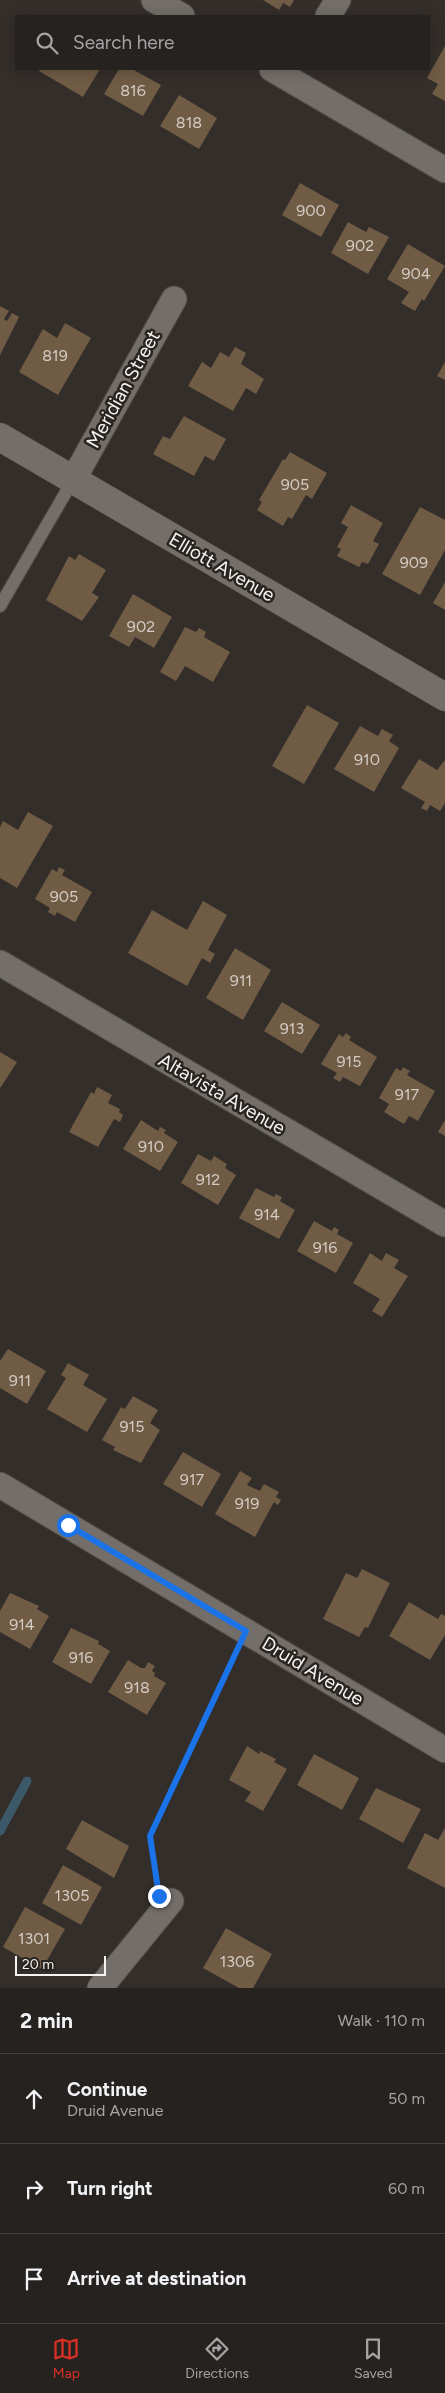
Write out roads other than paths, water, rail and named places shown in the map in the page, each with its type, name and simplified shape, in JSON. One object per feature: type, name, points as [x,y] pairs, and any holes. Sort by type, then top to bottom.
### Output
[{"type":"street","points":[[154,0],[180,15]]},
{"type":"street","points":[[329,15],[338,0]]},
{"type":"street","points":[[286,72],[445,170]]},
{"type":"street","name":"Meridian Street","points":[[73,480],[174,299]]},
{"type":"street","name":"Elliott Avenue","points":[[0,437],[445,697]]},
{"type":"street","name":"Altavista Avenue","points":[[0,963],[445,1224]]},
{"type":"street","name":"Druid Avenue","points":[[0,1485],[445,1750]]},
{"type":"street","points":[[100,1988],[164,1894]]},
{"type":"lane","points":[[0,606],[73,480]]},
{"type":"waterway","points":[[0,1831],[27,1781]]}]
